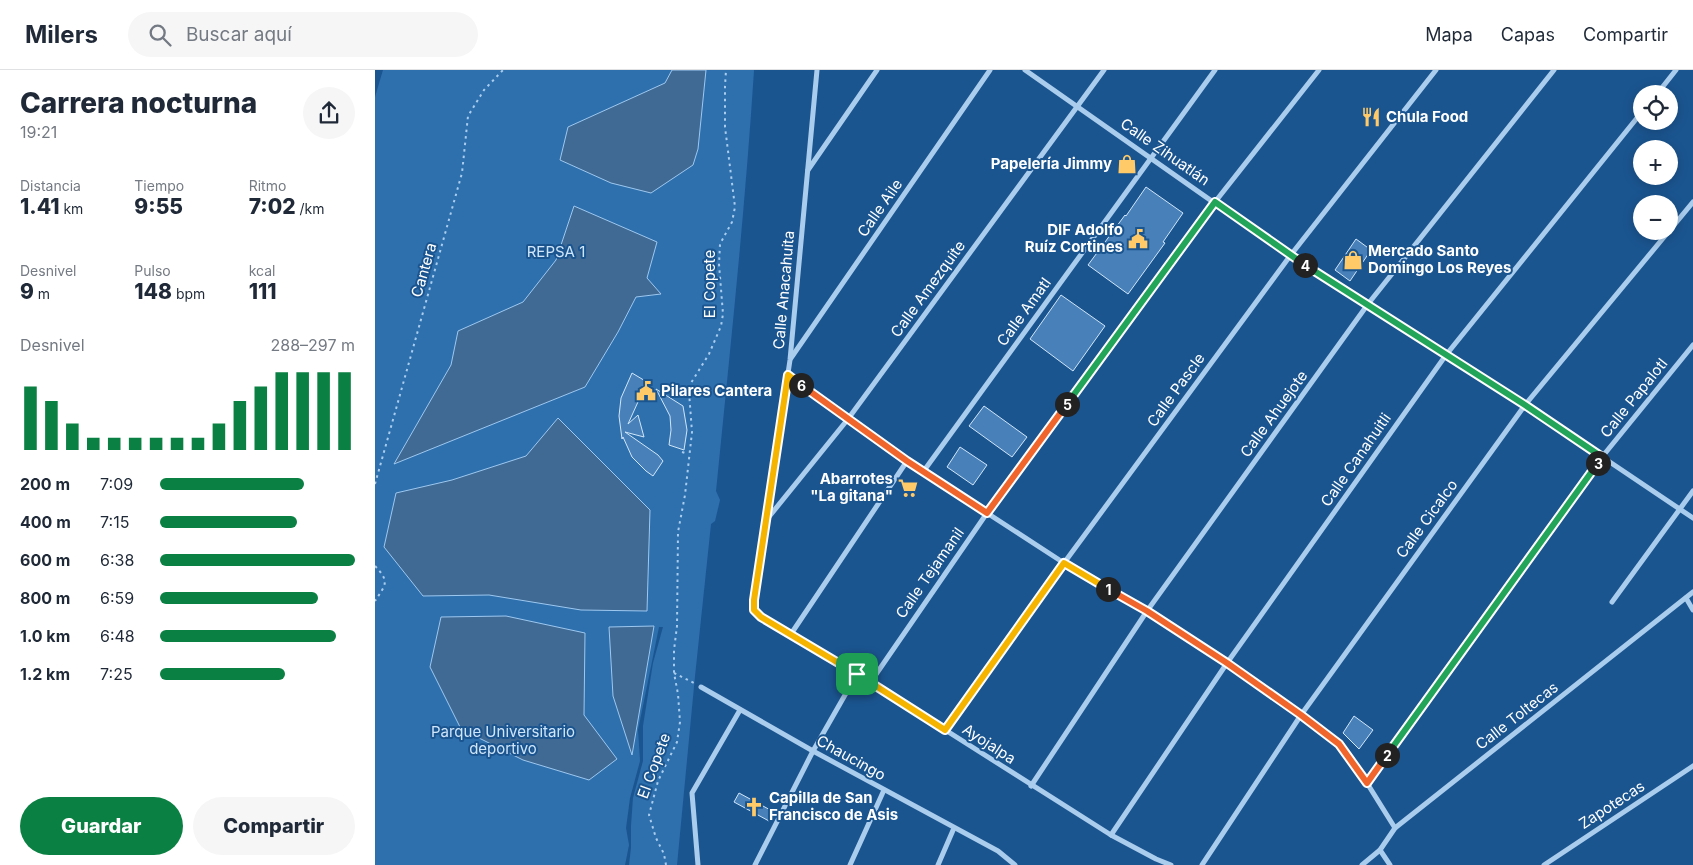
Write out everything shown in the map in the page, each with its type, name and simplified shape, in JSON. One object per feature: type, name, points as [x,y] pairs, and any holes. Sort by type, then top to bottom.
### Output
[{"type":"street","name":"Calle Anacahuita","points":[[754,600],[790,360],[817,70]]},
{"type":"street","points":[[808,171],[877,70]]},
{"type":"street","name":"Calle Aile","points":[[790,360],[990,70]]},
{"type":"street","name":"Calle Zihuatlán","points":[[1025,70],[1291,256],[1525,405],[1693,518]]},
{"type":"street","name":"Calle Amezquite","points":[[767,518],[848,419],[1104,70]]},
{"type":"street","name":"Calle Amatl","points":[[923,472],[1215,70]]},
{"type":"street","name":"Calle Tejamanil","points":[[870,683],[987,513],[1215,202],[1319,70]]},
{"type":"street","name":"Calle Pascle","points":[[945,730],[1064,563],[1291,256],[1436,70]]},
{"type":"street","name":"Calle Ahuejote","points":[[1031,786],[1147,611],[1368,304],[1554,70]]},
{"type":"street","points":[[1664,85],[1676,70]]},
{"type":"street","name":"Calle Canahuitli","points":[[1111,835],[1227,663],[1446,355],[1633,123]]},
{"type":"street","name":"Calle Cicalco","points":[[1202,865],[1301,715],[1525,405],[1693,202]]},
{"type":"street","name":"Calle Papalotl","points":[[1367,783],[1602,457],[1693,345]]},
{"type":"street","points":[[788,375],[923,472],[1064,563],[1147,611],[1227,663],[1301,715],[1339,744],[1367,783],[1395,828]]},
{"type":"street","points":[[791,634],[907,461]]},
{"type":"street","points":[[1612,602],[1693,491]]},
{"type":"street","name":"Calle Toltecas","points":[[1362,865],[1380,850],[1395,828],[1693,592]]},
{"type":"street","points":[[1686,598],[1693,610]]},
{"type":"street","name":"Ayojalpa","points":[[754,600],[754,610],[761,617],[857,674],[1111,835],[1171,865]]},
{"type":"street","points":[[755,865],[813,751],[857,674]]},
{"type":"street","name":"Chaucingo","points":[[701,686],[813,751],[998,851],[1015,865]]},
{"type":"street","points":[[697,865],[692,793],[740,710]]},
{"type":"street","name":"Zapotecas","points":[[1544,865],[1693,766]]},
{"type":"street","points":[[850,865],[885,790]]},
{"type":"street","points":[[938,865],[954,828]]},
{"type":"street","points":[[1380,850],[1390,865]]},
{"type":"path","name":"Cantera","points":[[375,484],[462,173],[468,116],[484,90],[503,70]]},
{"type":"path","name":"El Copete","points":[[666,865],[664,854],[656,838],[649,815],[658,781],[677,742],[680,722],[674,672],[678,597],[678,532],[685,495],[688,454],[692,432],[689,392],[691,383],[709,354],[721,326],[723,314],[719,264],[720,244],[732,222],[735,207],[725,127],[727,70]]},
{"type":"path","points":[[682,452],[688,454]]},
{"type":"path","points":[[375,566],[384,575],[386,580],[375,601]]},
{"type":"path","points":[[674,672],[701,686]]},
{"type":"green space","name":"REPSA 1","points":[[383,70],[754,70],[742,228],[716,491],[720,500],[715,521],[711,524],[677,865],[629,865],[633,798],[643,761],[643,726],[653,663],[663,627],[659,627],[638,730],[640,761],[630,798],[626,828],[629,845],[625,865],[375,865],[375,97]]},
{"type":"shaded area","points":[[672,70],[706,70],[698,149],[693,165],[651,193],[611,183],[560,160],[568,127],[665,83]]},
{"type":"shaded area","points":[[574,206],[657,242],[647,278],[661,294],[636,297],[618,332],[585,387],[394,464],[451,365],[458,331],[523,302],[556,260]]},
{"type":"shaded area","points":[[558,418],[650,510],[647,611],[581,610],[489,595],[423,596],[384,547],[396,493],[452,480],[526,456]]},
{"type":"shaded area","points":[[506,616],[585,633],[584,715],[617,759],[589,780],[523,760],[461,729],[430,667],[441,617]]},
{"type":"shaded area","points":[[654,626],[632,755],[613,696],[609,627]]},
{"type":"building","points":[[1146,187],[1183,213],[1163,242],[1165,243],[1128,294],[1088,265]]},
{"type":"building","name":"Mercado Santo Domingo Los Reyes","points":[[1356,239],[1371,250],[1350,281],[1335,270]]},
{"type":"building","points":[[1061,295],[1105,326],[1073,371],[1030,339]]},
{"type":"building","points":[[632,373],[647,382],[628,424],[638,415],[644,437],[625,432],[658,455],[663,461],[653,476],[632,457],[623,437],[622,439],[619,416],[621,398]]},
{"type":"building","points":[[656,389],[683,406],[687,430],[684,450],[669,445],[670,416]]},
{"type":"building","points":[[984,406],[1027,437],[1012,457],[969,426]]},
{"type":"building","points":[[960,447],[987,465],[973,485],[947,467]]},
{"type":"building","points":[[1354,716],[1373,730],[1359,749],[1343,733]]},
{"type":"building","name":"Capilla de San Francisco de Asis","points":[[739,793],[774,812],[769,821],[734,802]]},
{"type":"place","name":"Chula Food","points":[[1371,117]]},
{"type":"place","name":"Papelería Jimmy","points":[[1127,164]]},
{"type":"place","name":"DIF Adolfo Ruíz Cortines","points":[[1138,239]]},
{"type":"place","name":"Mercado Santo Domingo Los Reyes","points":[[1353,260]]},
{"type":"place","name":"Pilares Cantera","points":[[646,391]]},
{"type":"place","name":"Abarrotes \"La gitana\"","points":[[908,488]]},
{"type":"place","name":"Capilla de San Francisco de Asis","points":[[754,807]]},
{"type":"route","points":[[1215,202],[1291,256],[1525,405],[1602,457],[1367,783],[1352,759],[1339,744],[1301,715],[1227,663],[1147,611],[1064,563],[945,730],[857,674],[761,617],[754,610],[788,375],[907,461],[987,513],[1215,202]]},
{"type":"park label","name":"Parque Universitario deportivo","points":[[503,740]]}]
